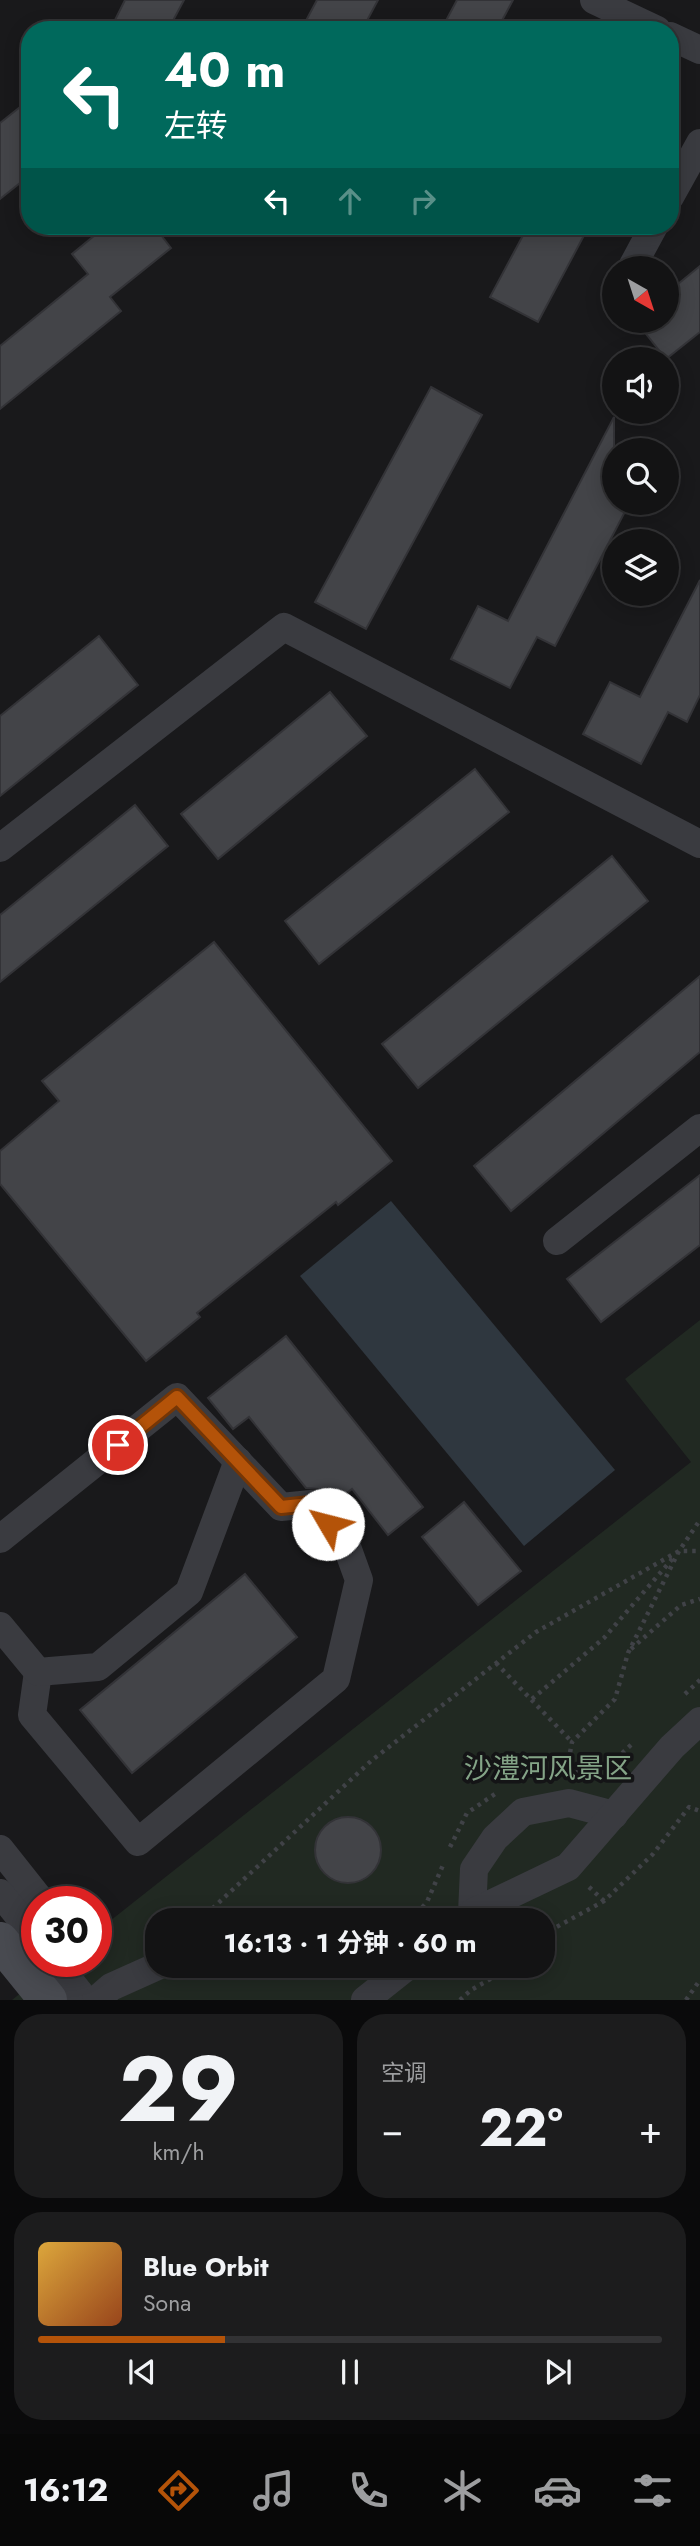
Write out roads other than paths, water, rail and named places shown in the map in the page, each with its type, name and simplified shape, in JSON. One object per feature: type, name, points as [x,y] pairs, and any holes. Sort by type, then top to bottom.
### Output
[{"type":"main road","points":[[0,1941],[48,2000]]},
{"type":"street","points":[[594,0],[638,21]]},
{"type":"street","points":[[679,40],[700,50]]},
{"type":"street","points":[[679,180],[700,142]]},
{"type":"street","points":[[638,256],[649,235]]},
{"type":"street","points":[[0,848],[284,627],[700,844]]},
{"type":"street","points":[[557,1241],[700,1128]]},
{"type":"street","points":[[0,1539],[177,1397],[281,1507],[310,1504],[346,1544],[359,1580],[336,1679],[138,1842],[33,1715],[38,1672],[0,1626]]},
{"type":"street","points":[[38,1672],[98,1667],[189,1592],[238,1461]]},
{"type":"street","points":[[486,1908],[568,1867],[672,1747],[700,1721]]},
{"type":"street","points":[[469,1908],[474,1869],[495,1838],[523,1812],[569,1803],[614,1815]]},
{"type":"street","points":[[0,1849],[29,1886]]},
{"type":"street","points":[[0,1893],[21,1919]]},
{"type":"street","points":[[96,2000],[111,1987],[145,1972]]},
{"type":"street","points":[[67,1977],[85,2000]]},
{"type":"street","points":[[365,2000],[393,1978]]},
{"type":"park label","name":"沙澧河风景区","points":[[548,1768]]}]
